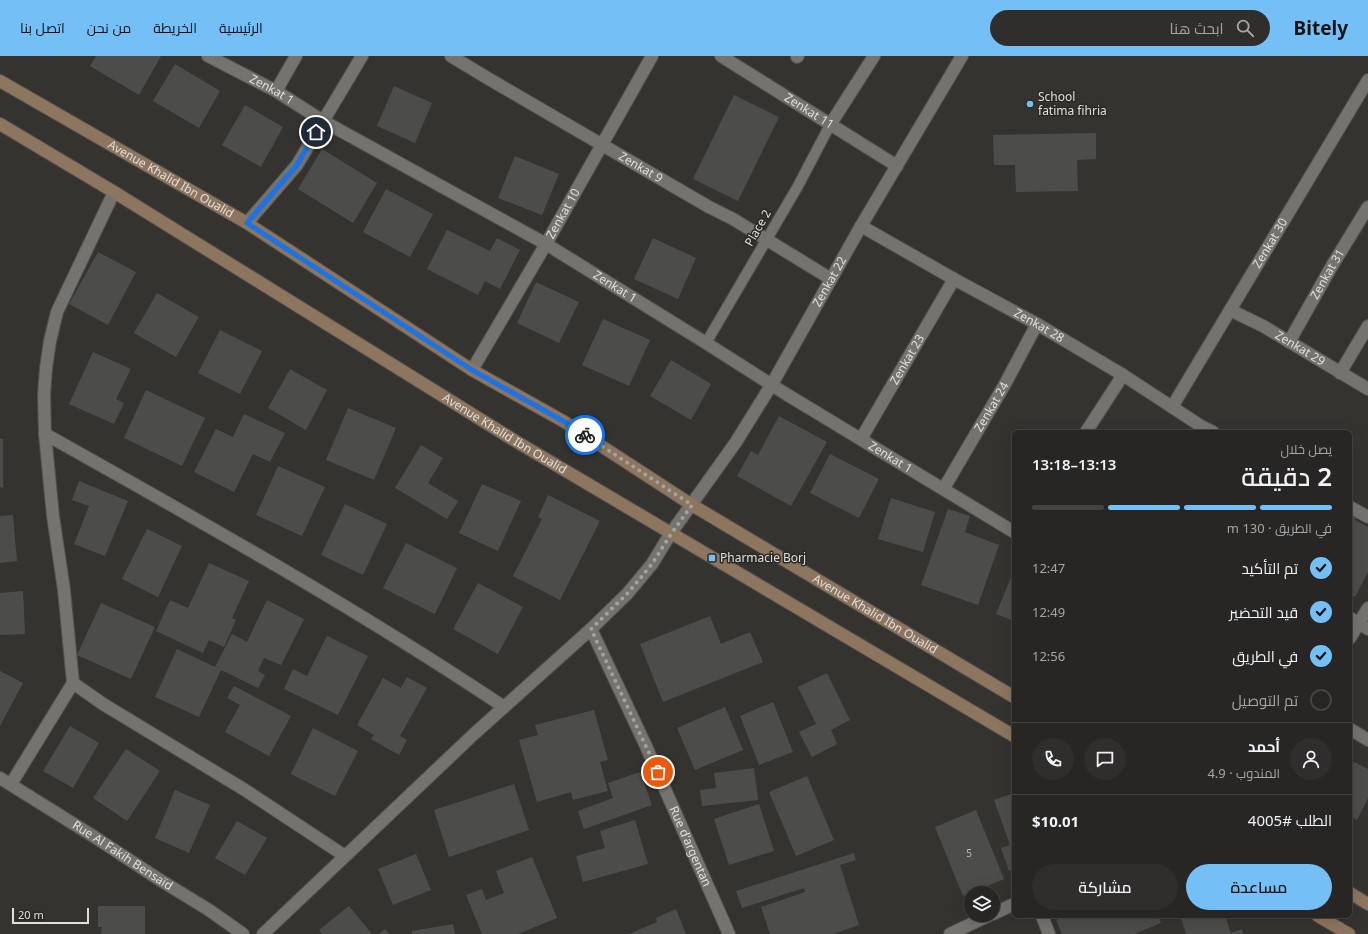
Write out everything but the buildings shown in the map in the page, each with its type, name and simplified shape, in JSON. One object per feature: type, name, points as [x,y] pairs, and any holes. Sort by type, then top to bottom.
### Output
[{"type":"main road","name":"Avenue Khalid Ibn Oualid","points":[[0,81],[247,223],[472,370],[563,421],[692,505],[1012,695]]},
{"type":"main road","name":"Avenue Khalid Ibn Oualid","points":[[0,124],[114,192],[517,442],[1012,735]]},
{"type":"main road","points":[[1352,894],[1368,904]]},
{"type":"main road","points":[[1321,918],[1349,934]]},
{"type":"street","name":"Zenkat 1","points":[[208,56],[226,60],[323,121],[546,244],[1012,531]]},
{"type":"street","points":[[276,92],[296,56]]},
{"type":"street","points":[[247,223],[297,165],[362,56]]},
{"type":"street","name":"Zenkat 9","points":[[451,56],[489,80],[766,239],[831,279]]},
{"type":"street","name":"Zenkat 10","points":[[472,370],[546,244],[652,56]]},
{"type":"street","points":[[830,125],[874,56]]},
{"type":"street","name":"Zenkat 22","points":[[263,934],[504,707],[591,629],[627,594],[652,564],[671,534],[736,442],[772,384],[861,226],[962,56]]},
{"type":"street","name":"Zenkat 11","points":[[723,57],[897,166]]},
{"type":"street","name":"Zenkat 30","points":[[1172,407],[1368,80]]},
{"type":"street","points":[[11,784],[73,682],[65,597],[53,516],[45,434],[44,395],[46,368],[50,341],[58,312],[114,192]]},
{"type":"street","name":"Zenkat 31","points":[[1289,342],[1333,264],[1368,207]]},
{"type":"street","name":"Zenkat 28","points":[[861,226],[1037,324],[1123,374],[1172,407],[1199,429]]},
{"type":"street","name":"Zenkat 23","points":[[861,439],[954,279]]},
{"type":"street","name":"Zenkat 29","points":[[1230,310],[1263,326],[1368,390]]},
{"type":"street","name":"Zenkat 24","points":[[944,488],[1005,384],[1037,324]]},
{"type":"street","points":[[1340,373],[1368,326]]},
{"type":"street","points":[[1087,430],[1123,374]]},
{"type":"street","points":[[45,434],[324,594],[475,687],[504,707]]},
{"type":"street","points":[[1352,508],[1368,517]]},
{"type":"street","points":[[1352,635],[1368,608]]},
{"type":"street","name":"Rue d'argentan","points":[[591,629],[645,744],[729,934]]},
{"type":"street","points":[[73,682],[103,704],[245,790],[345,856]]},
{"type":"street","points":[[1352,730],[1368,740]]},
{"type":"street","name":"Rue Al Fakih Bensaïd","points":[[0,778],[209,910],[243,934]]},
{"type":"street","points":[[1000,911],[1012,905]]},
{"type":"street","points":[[1043,918],[1049,934]]},
{"type":"street","points":[[950,934],[975,922]]},
{"type":"lane","name":"Place 2","points":[[706,343],[798,186],[830,125]]},
{"type":"way so far","points":[[585,435],[692,505],[652,564],[627,594],[591,629],[658,772]]},
{"type":"place","name":"School fatima fihria","points":[[1030,104]]},
{"type":"place","name":"Pharmacie Borj","points":[[712,558]]},
{"type":"route","points":[[316,132],[297,165],[247,223],[472,370],[585,435]]}]
